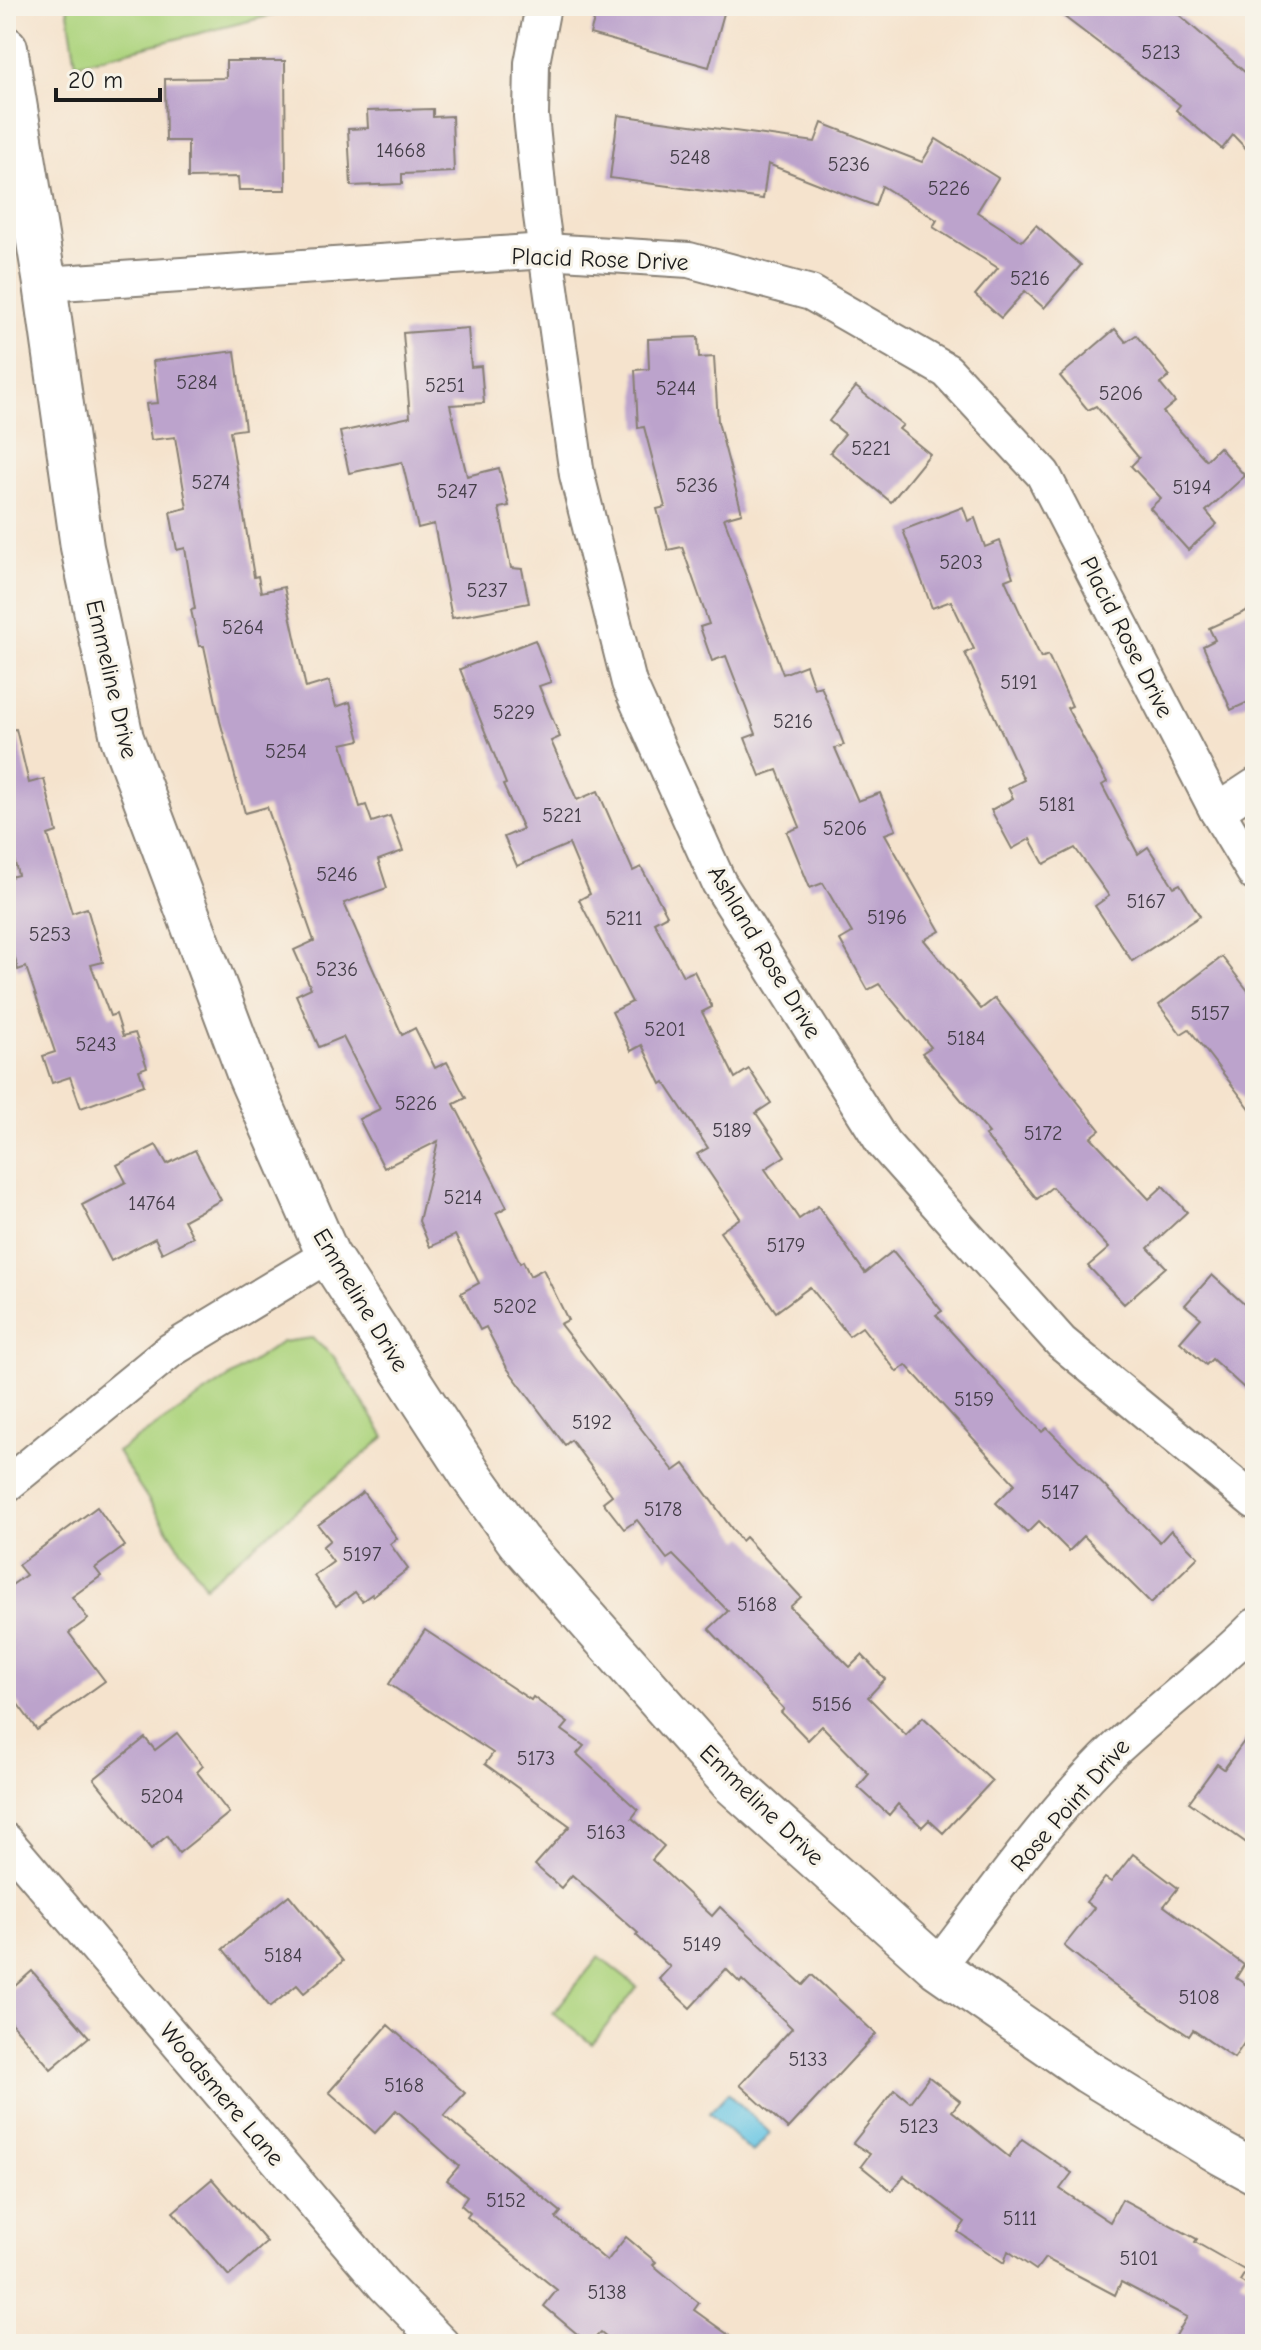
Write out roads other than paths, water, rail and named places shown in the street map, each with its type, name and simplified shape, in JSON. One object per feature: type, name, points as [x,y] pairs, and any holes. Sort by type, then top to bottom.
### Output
[{"type":"street","name":"Ashland Rose Drive","points":[[543,6],[535,38],[531,116],[577,475],[629,683],[719,883],[883,1143],[1061,1342],[1255,1502]]},
{"type":"street","name":"Emmeline Drive","points":[[6,48],[45,284],[82,547],[122,738],[249,1076],[328,1255],[473,1478],[518,1541],[733,1784],[937,1967],[1088,2072],[1255,2172]]},
{"type":"street","name":"Placid Rose Drive","points":[[45,284],[546,251],[689,260],[811,293],[947,371],[1043,474],[1217,811],[1255,874]]},
{"type":"street","points":[[1217,811],[1255,786]]},
{"type":"street","points":[[6,1485],[171,1350],[328,1255]]},
{"type":"street","name":"Rose Point Drive","points":[[937,1967],[1094,1770],[1255,1626]]},
{"type":"street","name":"Woodsmere Lane","points":[[6,1841],[384,2285],[442,2344]]},
{"type":"water","points":[[728,2093],[770,2133],[752,2153],[709,2113]]}]
